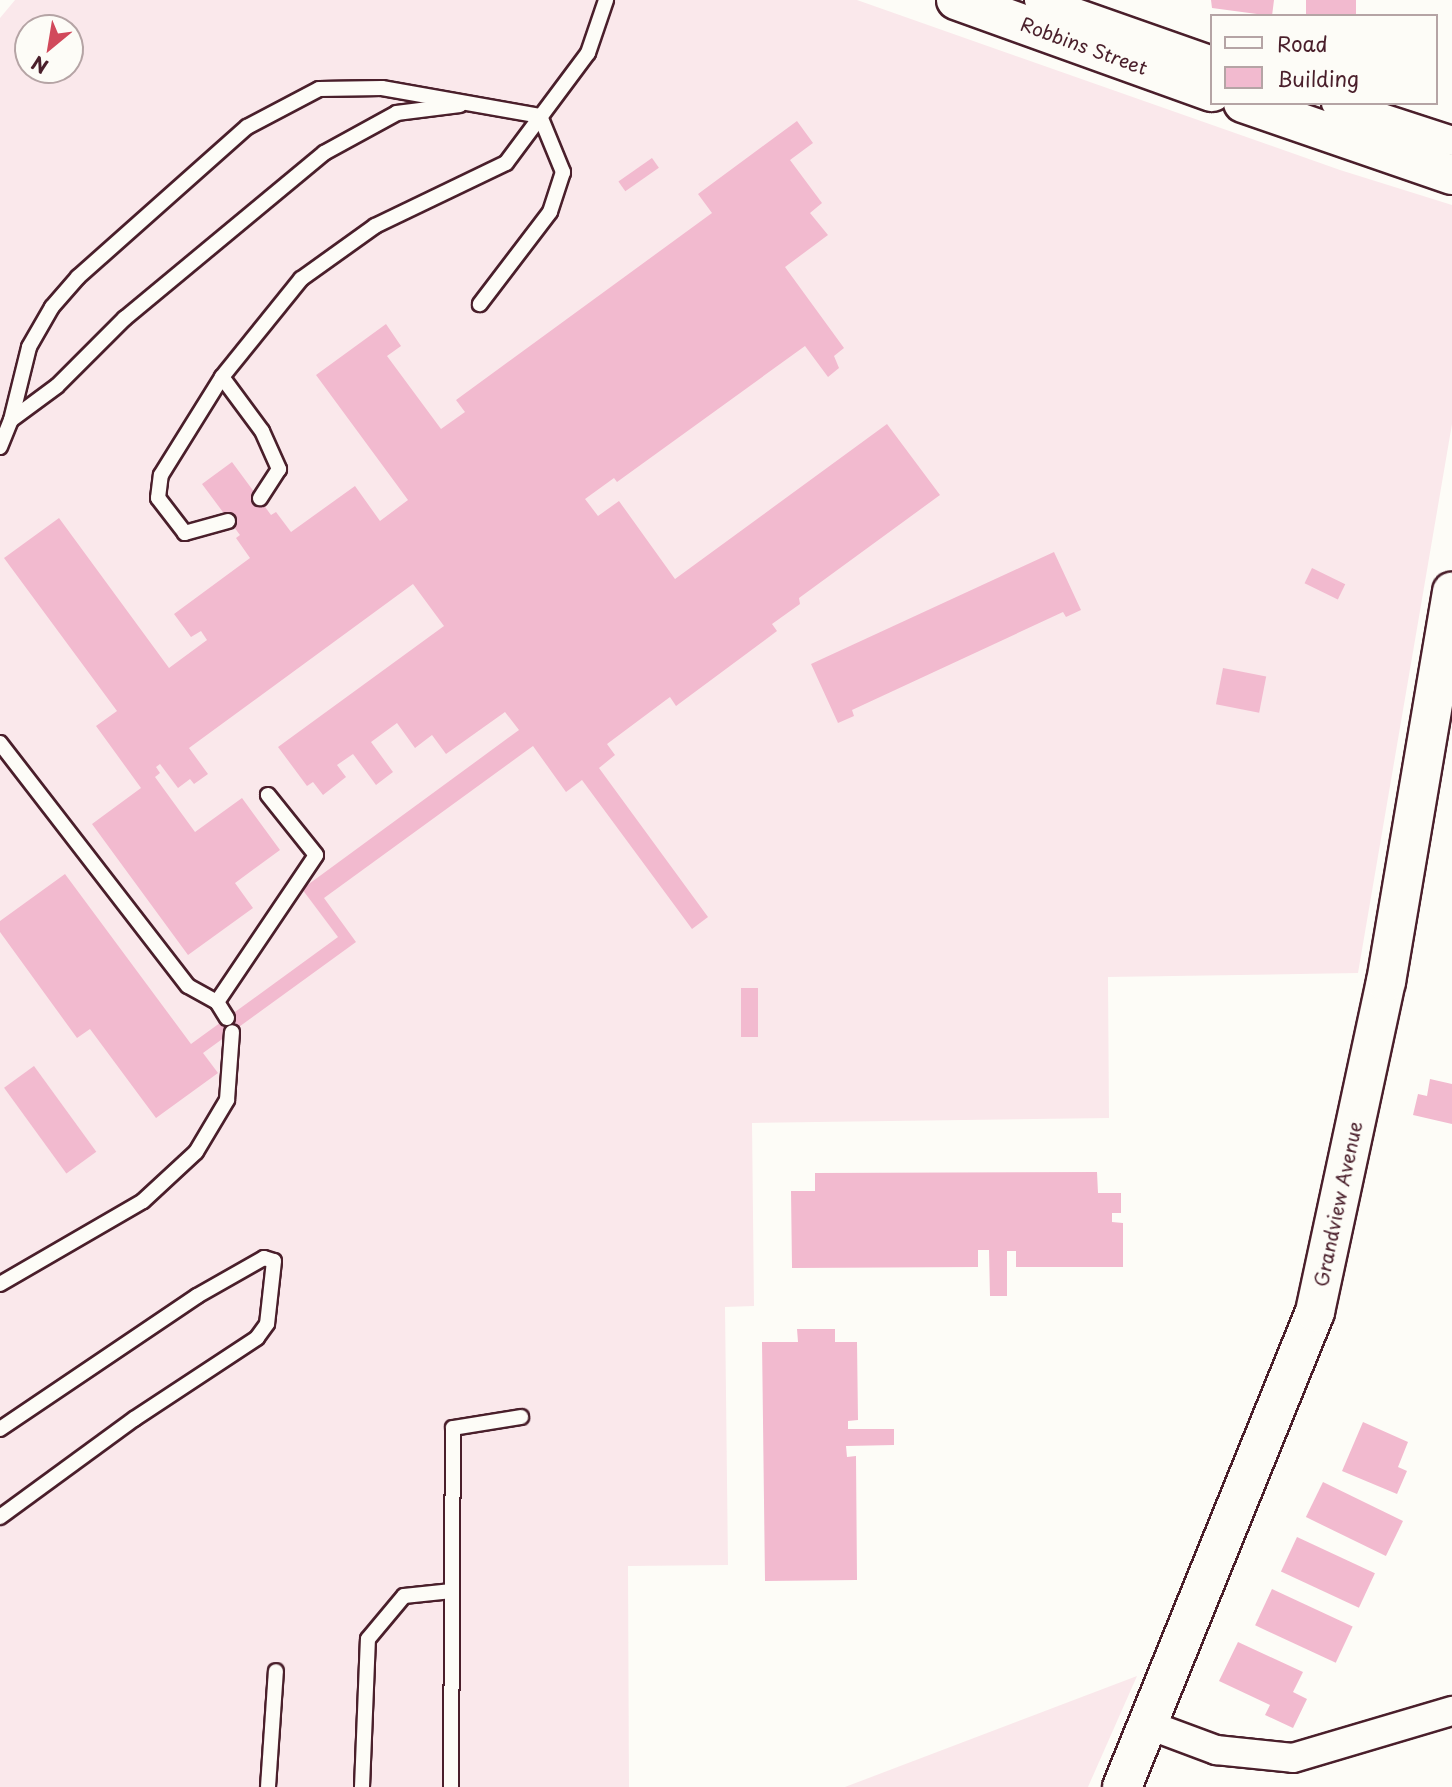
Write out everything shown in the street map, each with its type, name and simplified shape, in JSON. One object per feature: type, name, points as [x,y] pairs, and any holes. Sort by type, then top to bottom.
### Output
[{"type":"main road","name":"Robbins Street","points":[[957,0],[1210,91]]},
{"type":"main road","points":[[1250,105],[1452,175]]},
{"type":"main road","name":"Grandview Avenue","points":[[1122,1787],[1315,1312],[1386,982],[1452,592]]},
{"type":"street","name":"Robbins Street","points":[[1040,0],[1210,60]]},
{"type":"street","points":[[1342,105],[1452,141]]},
{"type":"street","points":[[1149,1725],[1216,1750],[1293,1758],[1452,1712]]},
{"type":"lane","points":[[228,521],[185,533],[158,498],[161,475],[222,377],[301,279],[375,226],[506,163],[588,53],[606,0]]},
{"type":"lane","points":[[0,447],[29,347],[52,307],[78,277],[247,127],[319,89],[382,88],[460,106],[540,116]]},
{"type":"lane","points":[[10,420],[57,386],[125,318],[324,153],[397,113],[460,106]]},
{"type":"lane","points":[[480,304],[550,212],[563,172],[540,116]]},
{"type":"lane","points":[[222,377],[262,430],[279,469],[260,498]]},
{"type":"lane","points":[[0,743],[188,986],[217,1002],[229,1025],[227,1100],[196,1153],[143,1201],[0,1284]]},
{"type":"lane","points":[[217,1002],[316,855],[268,795]]},
{"type":"lane","points":[[0,1429],[197,1297],[264,1258],[274,1261],[267,1324],[257,1338],[134,1419],[0,1517]]},
{"type":"lane","points":[[451,1787],[453,1428],[521,1416]]},
{"type":"lane","points":[[362,1787],[368,1639],[404,1596],[452,1591]]},
{"type":"lane","points":[[268,1787],[276,1671]]},
{"type":"shaded area","points":[[15,0],[857,0],[1340,170],[1452,205],[1452,424],[1358,973],[1108,977],[1109,1118],[752,1123],[754,1306],[725,1307],[728,1565],[628,1566],[629,1787],[0,1787],[0,18]]},
{"type":"shaded area","points":[[1137,1676],[1088,1787],[845,1787]]},
{"type":"building","points":[[1211,0],[1274,0],[1272,14],[1212,8]]},
{"type":"building","points":[[1306,0],[1356,0],[1356,14],[1306,14]]},
{"type":"building","points":[[797,121],[813,143],[790,160],[822,203],[810,213],[828,235],[785,267],[844,348],[834,356],[839,368],[828,377],[805,346],[617,482],[614,478],[585,499],[598,516],[619,501],[675,579],[887,424],[940,495],[799,598],[800,604],[772,624],[777,631],[676,706],[670,697],[607,744],[615,755],[599,768],[708,917],[692,929],[582,780],[566,792],[533,746],[324,898],[356,942],[203,1053],[218,1073],[156,1118],[90,1029],[77,1038],[0,932],[0,921],[65,874],[191,1044],[338,937],[302,889],[519,730],[505,712],[446,754],[432,735],[415,748],[397,723],[371,742],[393,772],[376,785],[353,754],[337,765],[346,777],[323,795],[313,782],[307,786],[278,747],[444,626],[413,584],[189,748],[208,774],[194,784],[190,779],[178,788],[160,764],[156,767],[160,773],[155,777],[195,832],[242,798],[280,850],[235,883],[253,908],[188,955],[92,824],[141,788],[96,726],[117,711],[4,558],[59,518],[169,668],[207,640],[201,631],[191,637],[174,614],[250,558],[236,538],[240,535],[202,484],[232,462],[271,515],[276,512],[291,532],[355,486],[380,521],[408,500],[316,375],[386,324],[401,346],[387,356],[441,429],[465,412],[456,400],[712,213],[698,194]]},
{"type":"building","points":[[652,158],[659,168],[625,191],[618,182]]},
{"type":"building","points":[[1054,552],[1081,610],[1066,617],[1063,612],[852,710],[854,716],[838,723],[811,664]]},
{"type":"building","points":[[1312,568],[1345,584],[1338,599],[1305,583]]},
{"type":"building","points":[[1223,668],[1266,676],[1259,713],[1216,704]]},
{"type":"building","points":[[741,988],[758,988],[758,1037],[741,1037]]},
{"type":"building","points":[[34,1066],[96,1152],[66,1174],[4,1088]]},
{"type":"building","points":[[1430,1079],[1452,1084],[1452,1124],[1413,1115],[1418,1094],[1427,1096]]},
{"type":"building","points":[[1097,1172],[1098,1193],[1121,1193],[1121,1213],[1112,1213],[1112,1222],[1123,1223],[1123,1267],[1016,1267],[1016,1251],[1007,1251],[1007,1296],[990,1296],[989,1250],[978,1250],[978,1267],[792,1268],[791,1191],[815,1191],[815,1173]]},
{"type":"building","points":[[797,1329],[835,1329],[835,1342],[857,1342],[858,1420],[848,1421],[848,1429],[894,1429],[894,1445],[846,1446],[847,1457],[856,1456],[857,1580],[765,1581],[762,1342],[798,1342]]},
{"type":"building","points":[[1363,1422],[1408,1442],[1398,1467],[1407,1471],[1397,1494],[1342,1471]]},
{"type":"building","points":[[1323,1482],[1403,1521],[1386,1556],[1306,1517]]},
{"type":"building","points":[[1297,1537],[1375,1573],[1359,1608],[1281,1571]]},
{"type":"building","points":[[1272,1589],[1353,1627],[1336,1663],[1255,1625]]},
{"type":"building","points":[[1238,1642],[1303,1672],[1293,1692],[1307,1699],[1293,1728],[1265,1715],[1270,1705],[1219,1681]]}]
